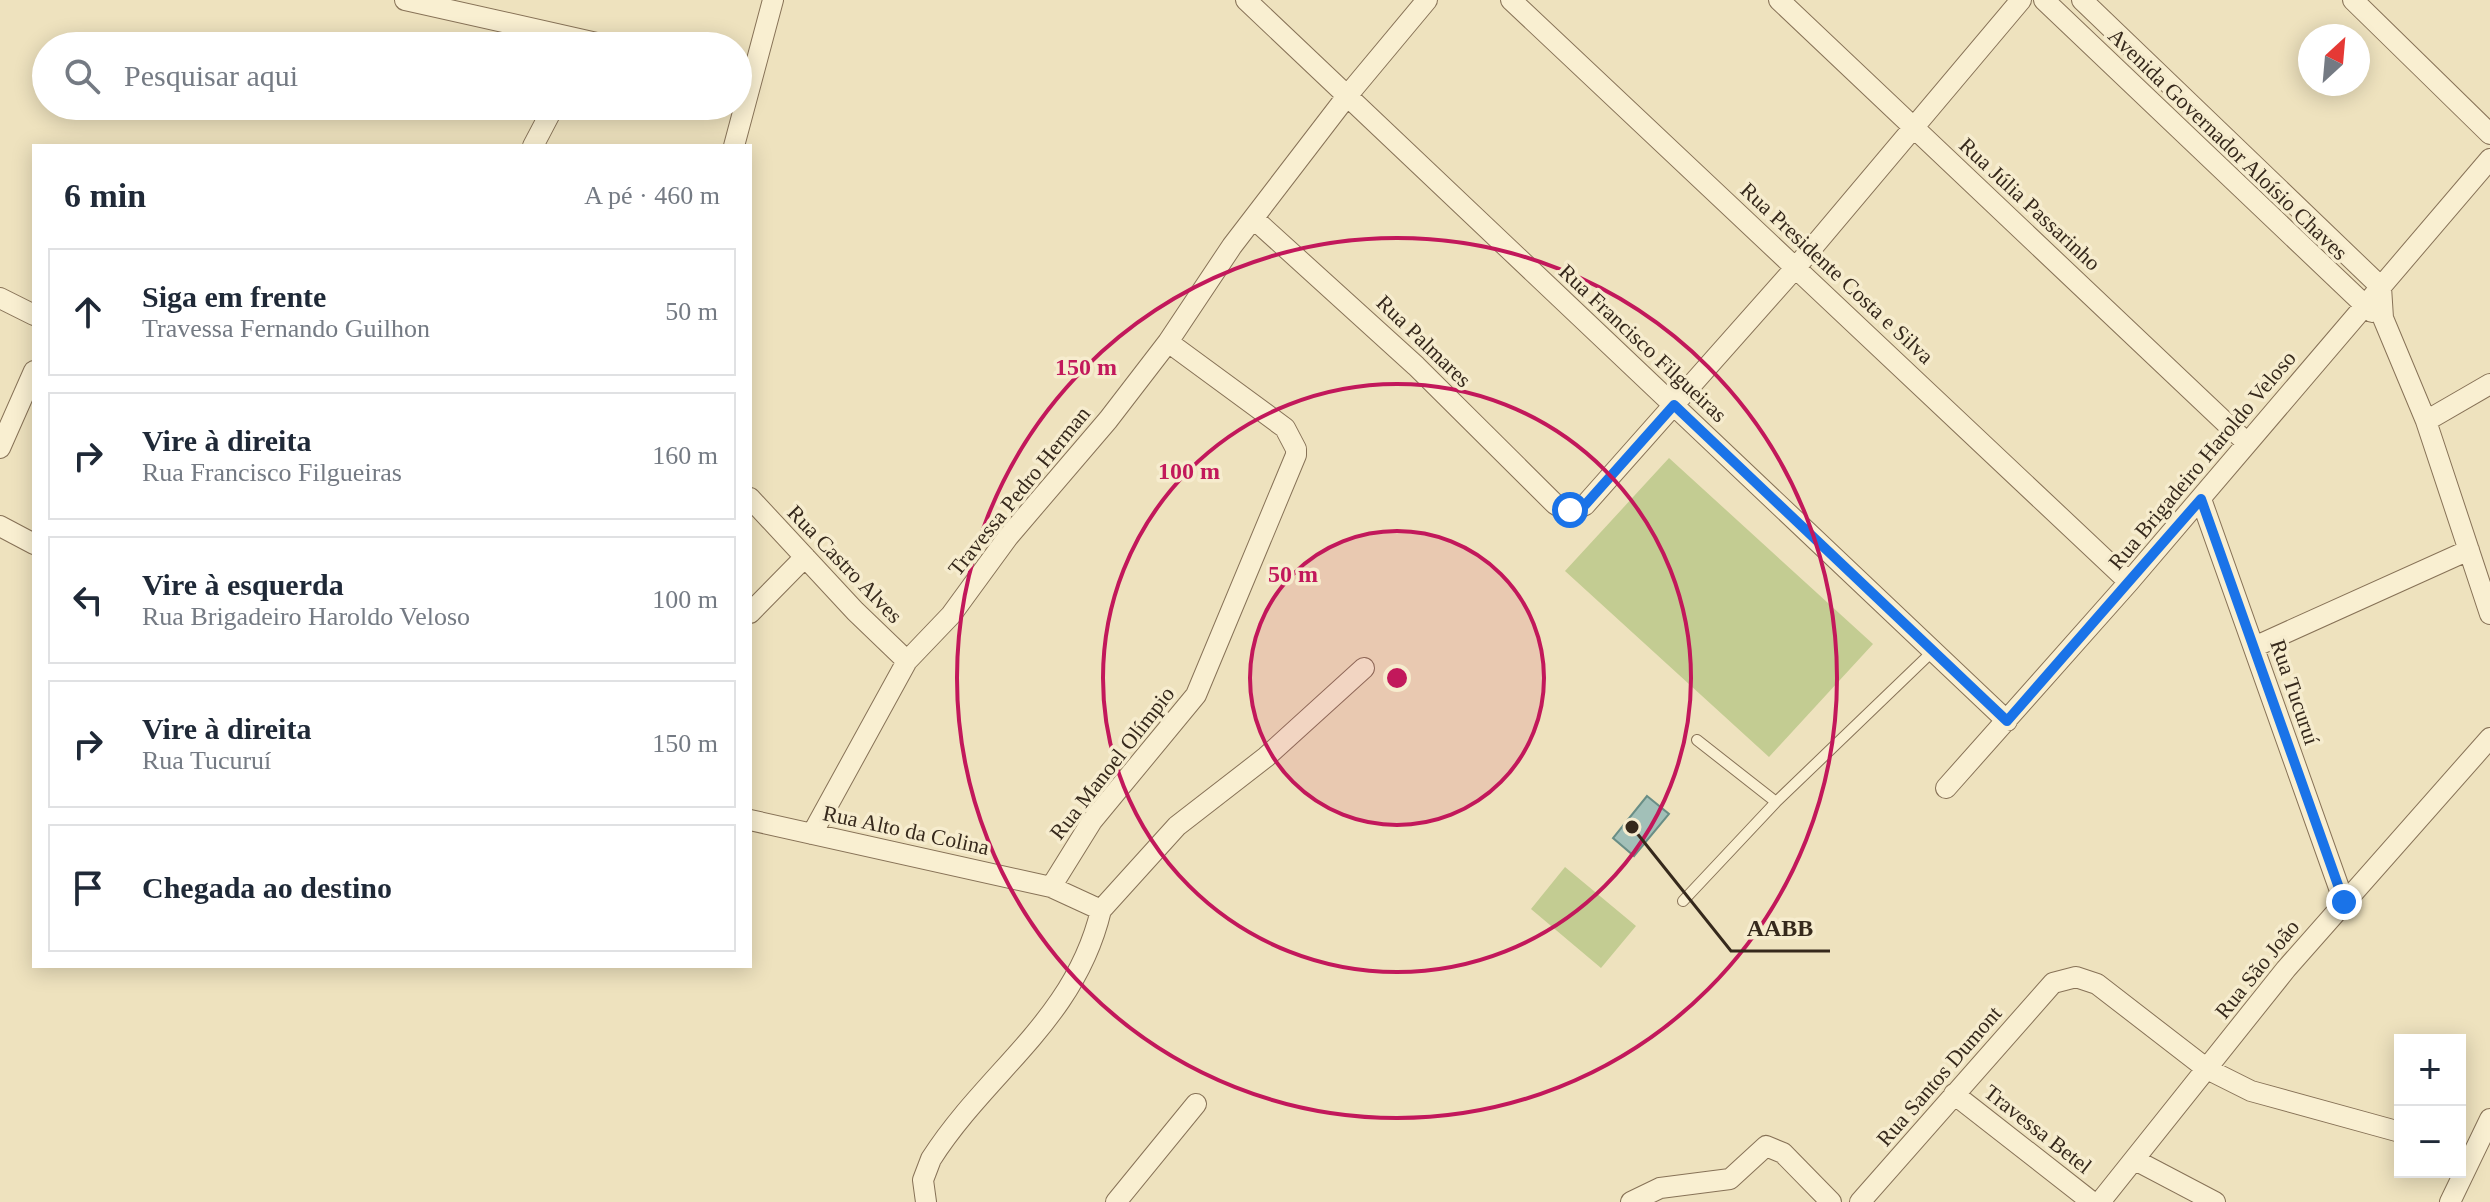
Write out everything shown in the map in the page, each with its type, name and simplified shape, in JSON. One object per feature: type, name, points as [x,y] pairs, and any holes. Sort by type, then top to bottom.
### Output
[{"type":"street","points":[[405,0],[535,32]]},
{"type":"street","points":[[752,56],[773,0]]},
{"type":"street","name":"Rua Francisco Filgueiras","points":[[1246,0],[2007,721]]},
{"type":"street","name":"Travessa Pedro Herman","points":[[812,834],[907,661],[951,615],[1008,537],[1108,420],[1168,342],[1205,283],[1347,96],[1427,0]]},
{"type":"street","name":"Rua Presidente Costa e Silva","points":[[1511,0],[1797,266],[2129,582]]},
{"type":"street","name":"Rua Júlia Passarinho","points":[[1779,0],[2247,443]]},
{"type":"street","points":[[1674,405],[1797,266],[2021,0]]},
{"type":"street","name":"Avenida Governador Aloísio Chaves","points":[[2044,0],[2363,307],[2383,318]]},
{"type":"street","name":"Avenida Governador Aloísio Chaves","points":[[2082,0],[2381,287]]},
{"type":"street","points":[[2353,0],[2490,134]]},
{"type":"street","points":[[534,144],[547,120]]},
{"type":"street","points":[[734,144],[738,120]]},
{"type":"street","name":"Rua Brigadeiro Haroldo Veloso","points":[[1946,788],[2201,499],[2490,159]]},
{"type":"street","name":"Rua Palmares","points":[[1254,219],[1362,315],[1555,504],[1566,511],[1585,505],[1674,405]]},
{"type":"street","points":[[2381,287],[2383,318],[2426,421],[2490,614]]},
{"type":"street","points":[[0,298],[32,314]]},
{"type":"street","name":"Rua Manoel Olímpio","points":[[1051,887],[1092,821],[1196,695],[1296,455],[1285,428],[1168,342]]},
{"type":"street","points":[[0,448],[32,376]]},
{"type":"street","points":[[2426,421],[2490,384]]},
{"type":"street","name":"Rua Tucuruí","points":[[2201,499],[2344,902]]},
{"type":"street","name":"Rua Castro Alves","points":[[752,500],[907,661]]},
{"type":"street","points":[[0,526],[32,543]]},
{"type":"street","points":[[2254,647],[2469,550]]},
{"type":"street","points":[[752,611],[805,557]]},
{"type":"street","points":[[926,1202],[923,1180],[931,1159],[1047,1021],[1079,976],[1101,910],[1177,826],[1266,757],[1364,668]]},
{"type":"street","name":"Rua São João","points":[[2100,1202],[2344,902],[2490,738]]},
{"type":"street","name":"Rua Alto da Colina","points":[[752,820],[1051,887]]},
{"type":"street","points":[[1051,887],[1101,910]]},
{"type":"street","name":"Rua Santos Dumont","points":[[1860,1202],[2053,983],[2076,977],[2097,984],[2207,1069]]},
{"type":"street","points":[[2207,1069],[2269,1098],[2394,1130]]},
{"type":"street","name":"Travessa Betel","points":[[1954,1094],[2092,1202]]},
{"type":"street","points":[[1116,1202],[1196,1104]]},
{"type":"street","points":[[2450,1202],[2490,1119]]},
{"type":"street","points":[[1631,1202],[1660,1188],[1724,1182],[1766,1146],[1783,1153],[1831,1202]]},
{"type":"street","points":[[2135,1160],[2215,1202]]},
{"type":"lane","points":[[1683,901],[1776,802],[1932,652]]},
{"type":"lane","points":[[1697,740],[1776,802]]},
{"type":"green space","points":[[1669,458],[1873,644],[1769,757],[1565,571]]},
{"type":"green space","points":[[1565,867],[1636,926],[1601,968],[1531,909]]},
{"type":"water","points":[[1647,796],[1669,814],[1634,856],[1613,838]]},
{"type":"place","name":"AABB","points":[[1632,827]]},
{"type":"route","points":[[1570,510],[1585,505],[1674,405],[2007,721],[2201,499],[2344,902]]}]
